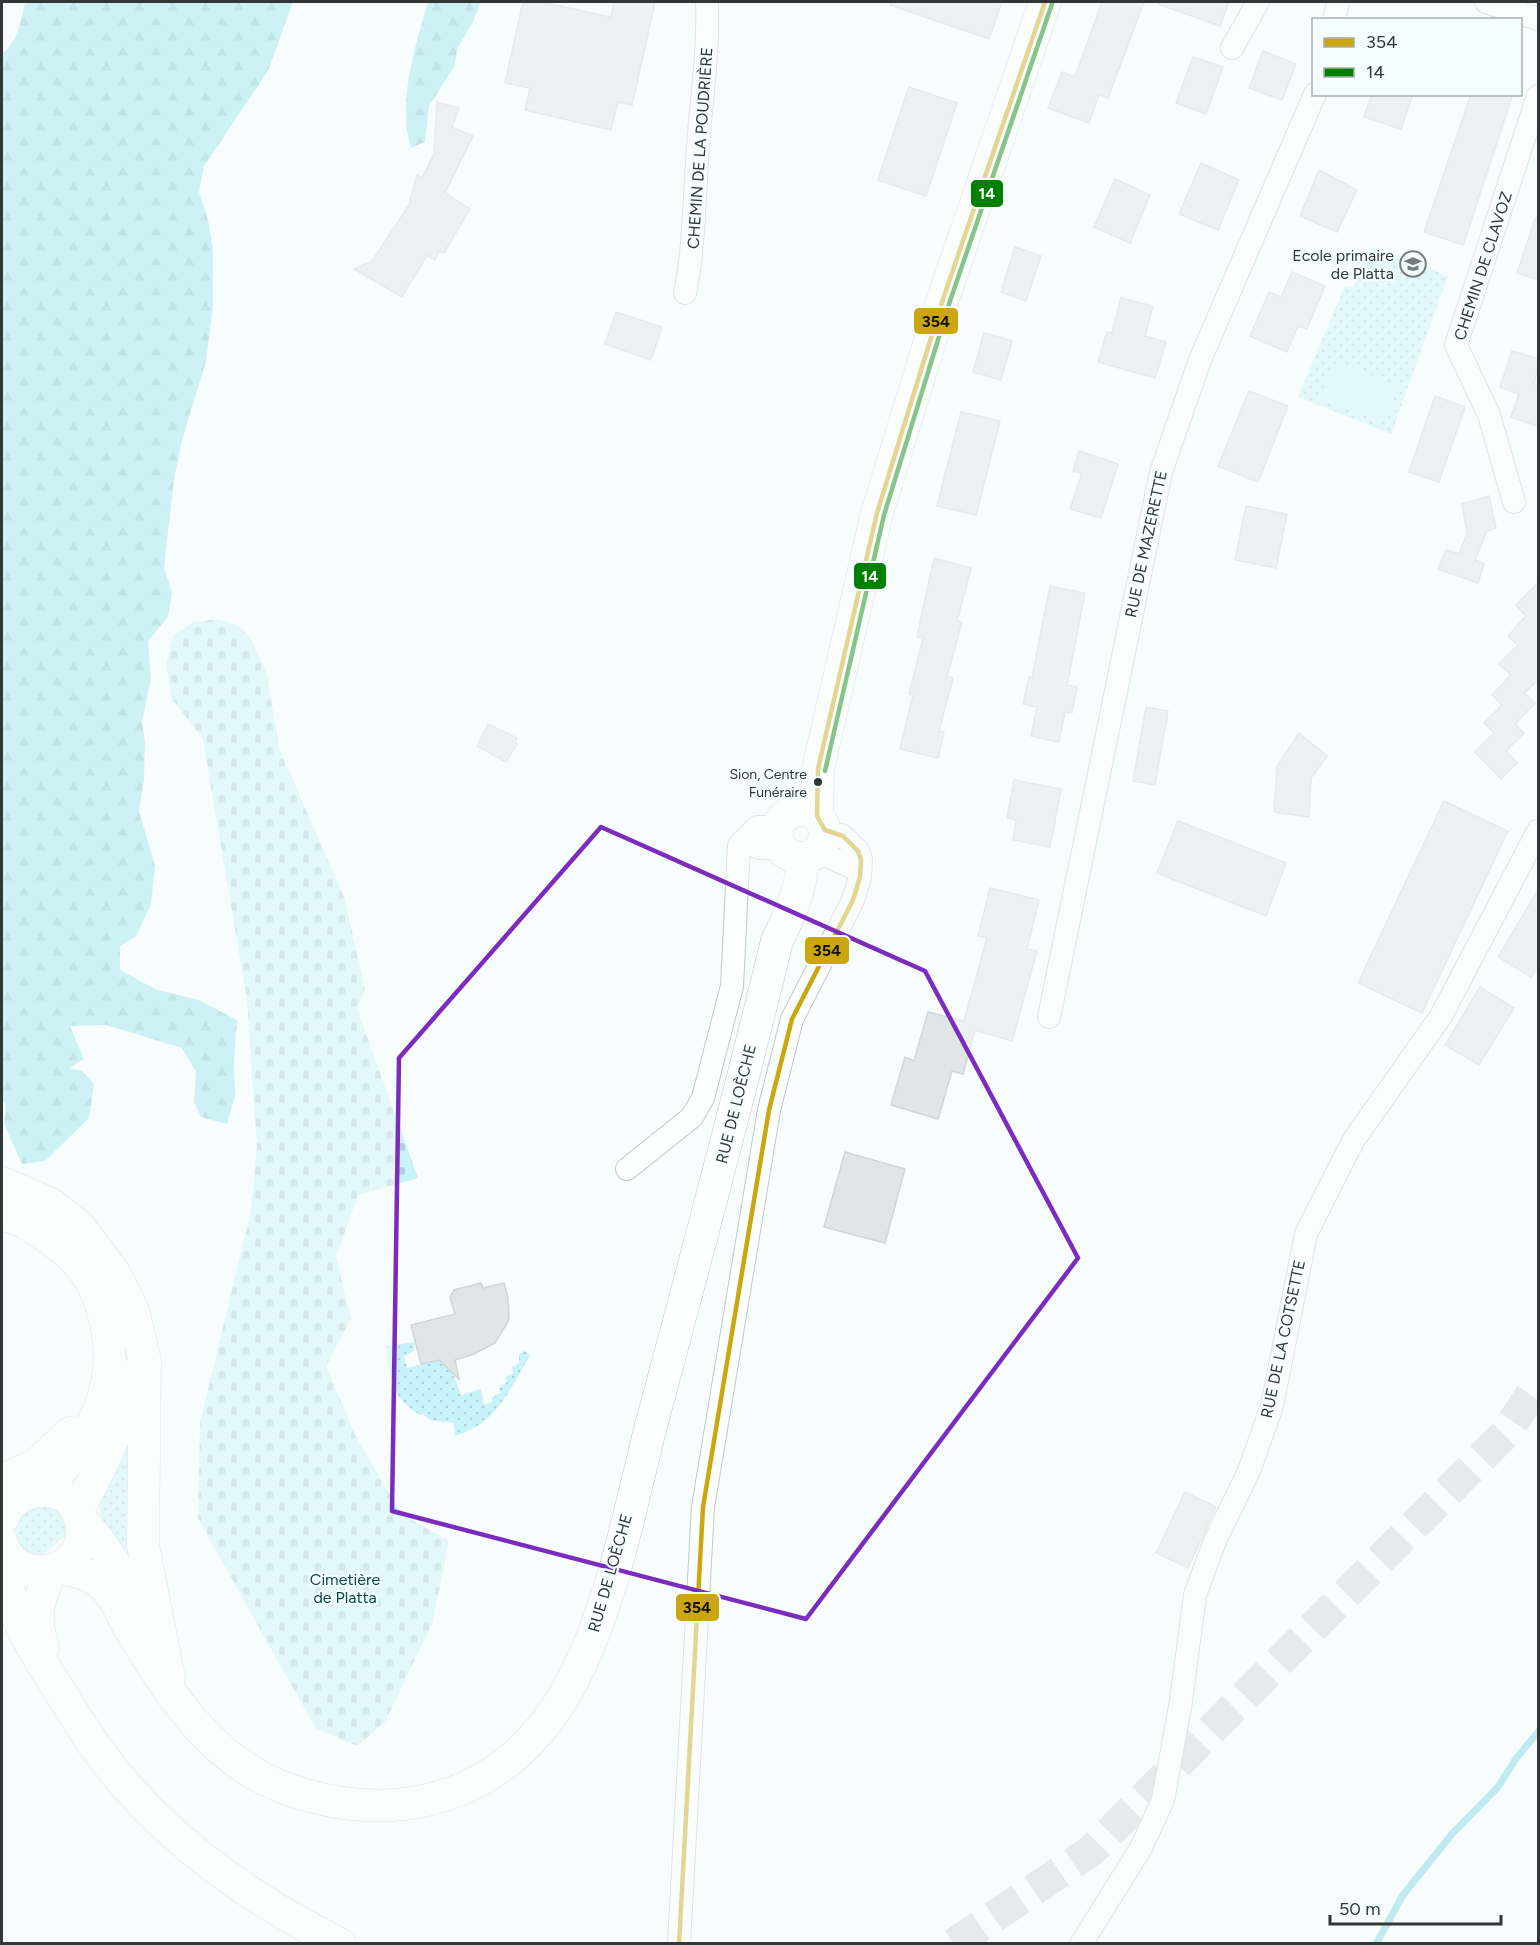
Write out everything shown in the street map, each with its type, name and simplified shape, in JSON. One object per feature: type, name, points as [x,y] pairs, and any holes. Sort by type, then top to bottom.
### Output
[{"type":"street","name":"CHEMIN DE LA POUDRIÈRE","points":[[686,293],[695,238],[697,162],[706,83],[707,2]]},
{"type":"street","name":"RUE DE LOÈCHE","points":[[56,1570],[82,1572],[98,1581],[114,1597],[145,1652],[198,1730],[235,1762],[284,1788],[327,1801],[361,1806],[407,1804],[469,1787],[502,1767],[538,1733],[556,1709],[575,1678],[602,1608],[702,1236],[777,941],[795,900],[802,876],[801,837],[881,501],[943,300],[1045,2]]},
{"type":"street","points":[[1232,48],[1258,2]]},
{"type":"street","points":[[1334,18],[1338,2]]},
{"type":"street","points":[[1486,2],[1539,19]]},
{"type":"street","name":"RUE DE MAZERETTE","points":[[1049,1017],[1161,472],[1200,360],[1314,96]]},
{"type":"street","name":"CHEMIN DE CLAVOZ","points":[[1514,502],[1489,415],[1456,345],[1539,96]]},
{"type":"street","points":[[627,1169],[699,1110],[732,986],[739,845],[746,841],[757,827],[801,837],[860,870],[858,888],[853,900],[792,1019],[769,1110],[703,1508],[679,1944]]},
{"type":"street","name":"RUE DE LA COTSETTE","points":[[1081,1944],[1141,1848],[1162,1800],[1181,1701],[1195,1595],[1211,1551],[1249,1471],[1272,1406],[1306,1234],[1353,1141],[1441,1016],[1539,831]]},
{"type":"street","points":[[2,1184],[51,1204],[79,1226],[115,1274],[133,1310],[145,1361],[143,1545],[172,1693]]},
{"type":"street","points":[[2,1215],[40,1231],[66,1251],[82,1268],[95,1288],[101,1304],[108,1327],[111,1350],[110,1370],[101,1407],[74,1457],[9,1520]]},
{"type":"street","points":[[101,1304],[98,1368],[93,1389],[74,1427],[38,1464],[9,1520],[4,1581],[10,1599],[27,1639],[97,1750],[154,1815],[214,1867],[295,1922],[340,1944]]},
{"type":"street","points":[[51,1677],[36,1620],[42,1591],[56,1570],[75,1556],[80,1544],[79,1516],[122,1417],[139,1333]]},
{"type":"street","points":[[9,1520],[61,1495],[79,1516]]},
{"type":"street","name":"RUE DE LOÈCHE","points":[[79,1516],[100,1540],[127,1586],[144,1630],[145,1652]]},
{"type":"street","points":[[9,1520],[27,1570],[56,1570]]},
{"type":"highlighted area","points":[[601,827],[925,971],[1078,1258],[806,1619],[392,1511],[399,1058]]},
{"type":"green space","points":[[25,2],[293,2],[268,71],[204,166],[199,192],[208,220],[213,249],[213,305],[206,361],[182,440],[174,479],[164,567],[172,593],[168,617],[148,641],[151,678],[142,722],[145,743],[144,779],[139,811],[155,866],[151,905],[136,936],[120,946],[120,970],[157,990],[199,1000],[237,1020],[234,1060],[235,1096],[227,1124],[201,1117],[194,1102],[196,1072],[182,1048],[106,1025],[70,1026],[84,1059],[69,1068],[82,1071],[94,1084],[89,1118],[45,1161],[22,1164],[4,1124],[6,1105],[2,1100],[2,53],[12,44]]},
{"type":"green space","points":[[428,2],[481,2],[472,24],[458,47],[454,67],[429,106],[425,142],[411,148],[406,112],[409,75]]},
{"type":"green space","points":[[1370,247],[1448,276],[1391,434],[1298,397],[1345,286],[1353,288]]},
{"type":"green space","points":[[1337,362],[1394,384],[1397,388],[1388,418],[1381,421],[1323,400],[1321,395],[1332,365]]},
{"type":"green space","name":"Cimetière de Platta","points":[[219,619],[239,626],[252,641],[266,671],[280,751],[344,897],[365,988],[357,1009],[418,1178],[358,1195],[336,1257],[351,1319],[326,1366],[356,1437],[401,1514],[449,1541],[432,1624],[385,1722],[357,1746],[316,1729],[198,1518],[200,1423],[251,1211],[257,1147],[247,1000],[203,739],[172,699],[166,665],[173,636],[194,622]]},
{"type":"green space","points":[[415,1342],[414,1351],[404,1356],[407,1368],[447,1358],[461,1395],[481,1389],[484,1405],[492,1402],[492,1397],[501,1393],[499,1387],[507,1382],[505,1377],[513,1373],[512,1367],[519,1363],[519,1354],[525,1351],[530,1356],[508,1394],[491,1415],[469,1431],[455,1436],[454,1423],[430,1420],[423,1414],[420,1415],[402,1400],[393,1385],[386,1346]]},
{"type":"green space","points":[[131,1431],[133,1561],[126,1563],[104,1524],[99,1498]]},
{"type":"green space","points":[[34,1506],[57,1507],[67,1521],[66,1535],[43,1555],[29,1557],[19,1542],[16,1530],[20,1519]]},
{"type":"building","points":[[523,2],[541,2],[611,17],[614,2],[655,2],[632,105],[618,102],[611,130],[525,110],[530,88],[505,83]]},
{"type":"building","points":[[890,2],[1002,2],[989,39],[890,5]]},
{"type":"building","points":[[1102,2],[1144,2],[1108,98],[1099,95],[1089,123],[1048,108],[1062,72],[1075,77]]},
{"type":"building","points":[[1159,2],[1229,2],[1220,26],[1158,4]]},
{"type":"building","points":[[1263,51],[1296,64],[1282,100],[1249,88]]},
{"type":"building","points":[[1193,57],[1223,67],[1206,114],[1176,103]]},
{"type":"building","points":[[909,87],[957,103],[926,196],[878,180]]},
{"type":"building","points":[[1371,96],[1412,96],[1401,129],[1364,117]]},
{"type":"building","points":[[1470,96],[1512,96],[1463,245],[1424,232]]},
{"type":"building","points":[[437,102],[459,108],[452,127],[473,136],[445,193],[470,209],[444,253],[439,251],[435,260],[427,255],[402,297],[354,269],[372,261],[409,205],[417,175],[422,178],[434,154]]},
{"type":"building","points":[[1201,163],[1239,180],[1218,230],[1179,214]]},
{"type":"building","points":[[1319,170],[1357,190],[1337,232],[1300,216]]},
{"type":"building","points":[[1115,179],[1150,195],[1130,243],[1094,227]]},
{"type":"building","points":[[1535,219],[1539,219],[1539,280],[1517,273]]},
{"type":"building","points":[[1015,247],[1041,256],[1026,301],[1001,292]]},
{"type":"building","points":[[1292,272],[1325,286],[1307,329],[1298,326],[1287,352],[1250,336],[1269,292],[1281,297]]},
{"type":"building","points":[[1121,298],[1153,306],[1145,336],[1166,342],[1155,378],[1098,362],[1107,332],[1112,333]]},
{"type":"building","points":[[616,312],[662,327],[651,360],[605,344]]},
{"type":"building","points":[[984,333],[1012,341],[1001,380],[973,372]]},
{"type":"building","points":[[1512,351],[1539,359],[1534,384],[1539,385],[1539,427],[1511,417],[1519,394],[1500,387]]},
{"type":"building","points":[[1249,391],[1288,406],[1258,482],[1218,466]]},
{"type":"building","points":[[1435,396],[1465,407],[1439,482],[1409,472]]},
{"type":"building","points":[[961,412],[1000,421],[976,515],[937,506]]},
{"type":"building","points":[[1079,451],[1118,464],[1101,518],[1070,509],[1082,473],[1073,471]]},
{"type":"building","points":[[1489,496],[1496,528],[1487,531],[1475,560],[1484,564],[1478,583],[1438,569],[1446,550],[1459,554],[1467,534],[1462,504]]},
{"type":"building","points":[[1246,506],[1287,514],[1276,568],[1235,560]]},
{"type":"building","points":[[934,558],[971,568],[957,621],[962,622],[947,676],[953,678],[939,731],[944,732],[938,758],[900,749],[913,695],[909,694],[923,638],[917,637]]},
{"type":"building","points":[[1539,582],[1539,679],[1524,693],[1535,703],[1515,724],[1524,733],[1506,751],[1517,763],[1501,779],[1475,752],[1494,733],[1484,723],[1502,705],[1492,695],[1511,675],[1499,664],[1518,645],[1508,636],[1526,616],[1516,605]]},
{"type":"building","points":[[1050,586],[1085,593],[1067,685],[1077,687],[1072,713],[1065,712],[1059,742],[1031,736],[1037,707],[1023,704],[1029,677],[1032,678]]},
{"type":"building","points":[[1146,707],[1168,711],[1155,785],[1133,781]]},
{"type":"building","points":[[488,724],[517,738],[515,743],[517,744],[506,762],[477,746]]},
{"type":"building","points":[[1299,733],[1327,756],[1311,778],[1309,817],[1274,812],[1277,766]]},
{"type":"building","points":[[1014,780],[1061,789],[1050,847],[1013,840],[1016,820],[1007,818]]},
{"type":"building","points":[[1444,801],[1508,831],[1422,1013],[1358,983]]},
{"type":"building","points":[[1178,821],[1286,863],[1266,916],[1157,873]]},
{"type":"building","points":[[990,888],[1039,900],[1027,949],[1037,951],[1012,1041],[975,1030],[963,1074],[952,1071],[938,1119],[891,1105],[905,1057],[914,1061],[928,1012],[964,1021],[987,938],[978,936]]},
{"type":"building","points":[[1539,888],[1539,964],[1531,977],[1498,957]]},
{"type":"building","points":[[1480,987],[1514,1008],[1479,1065],[1445,1045]]},
{"type":"building","points":[[845,1152],[905,1169],[885,1243],[824,1227]]},
{"type":"building","points":[[481,1283],[483,1288],[504,1283],[508,1297],[509,1320],[495,1343],[474,1354],[455,1360],[459,1379],[439,1360],[421,1364],[411,1325],[455,1314],[450,1297],[454,1290]]},
{"type":"building","points":[[1185,1492],[1216,1507],[1188,1568],[1156,1553]]},
{"type":"waterway","points":[[1376,1944],[1403,1895],[1452,1834],[1498,1787],[1515,1760],[1538,1732]]},
{"type":"tunnel","points":[[954,1944],[1091,1851],[1505,1434],[1538,1384]]},
{"type":"transit line","name":"354","points":[[679,1944],[703,1507],[769,1110],[792,1019],[853,900],[860,877],[861,860],[858,851],[843,836],[825,830],[817,816],[818,769],[877,513],[943,299],[1045,2]]},
{"type":"transit line","name":"14","points":[[825,771],[884,515],[950,301],[1052,4]]},
{"type":"place","name":"Ecole primaire de Platta","points":[[1413,264]]},
{"type":"place","name":"Sion, Centre Funéraire","points":[[818,782]]}]
